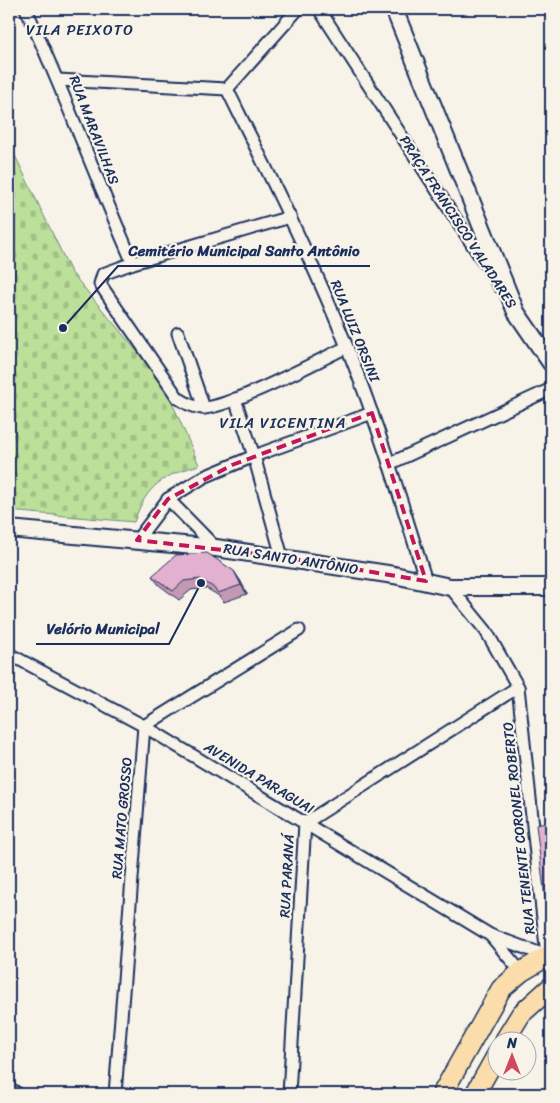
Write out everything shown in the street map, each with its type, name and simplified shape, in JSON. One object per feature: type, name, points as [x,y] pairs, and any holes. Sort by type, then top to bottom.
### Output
[{"type":"main road","points":[[442,1094],[488,1010],[502,989],[521,972],[550,959]]},
{"type":"main road","points":[[511,1030],[521,1014],[551,987]]},
{"type":"main road","points":[[474,1094],[488,1070]]},
{"type":"street","name":"RUA MARAVILHAS","points":[[26,9],[58,80],[85,152],[133,263]]},
{"type":"street","points":[[58,80],[227,89],[298,9]]},
{"type":"street","name":"PRAÇA FRANCISCO VALADARES","points":[[319,9],[516,312]]},
{"type":"street","name":"PRAÇA FRANCISCO VALADARES","points":[[394,9],[516,312]]},
{"type":"street","name":"RUA LUIZ ORSINI","points":[[227,89],[290,218],[347,347],[390,464],[426,581]]},
{"type":"street","points":[[290,218],[133,263],[103,274],[100,280],[103,290],[178,398],[187,404],[204,408],[236,399],[347,347]]},
{"type":"street","points":[[516,312],[551,363]]},
{"type":"street","points":[[178,333],[204,408]]},
{"type":"street","points":[[390,464],[551,389]]},
{"type":"street","points":[[236,399],[282,557]]},
{"type":"street","points":[[137,540],[168,499],[204,477],[254,456],[372,413]]},
{"type":"street","points":[[168,499],[216,548]]},
{"type":"street","name":"RUA SANTO ANTÔNIO","points":[[9,529],[216,548],[282,557],[426,581],[450,587],[551,587]]},
{"type":"street","points":[[450,587],[486,632],[518,687]]},
{"type":"street","points":[[144,726],[299,630]]},
{"type":"street","name":"AVENIDA PARAGUAI","points":[[9,654],[144,726],[490,935],[550,959]]},
{"type":"street","name":"RUA PARANÁ","points":[[289,1094],[305,823],[518,687]]},
{"type":"street","name":"RUA TENENTE CORONEL ROBERTO","points":[[518,687],[550,959]]},
{"type":"street","name":"RUA MATO GROSSO","points":[[114,1094],[144,726]]},
{"type":"street","name":"AVENIDA PARAGUAI","points":[[490,935],[521,972]]},
{"type":"street","points":[[9,1088],[18,1094]]},
{"type":"highlighted area","points":[[372,413],[426,581],[282,557],[137,540],[168,499],[232,465]]},
{"type":"green space","points":[[9,143],[71,272],[164,384],[199,465],[175,473],[158,483],[145,499],[134,522],[9,511]]},
{"type":"building","points":[[207,553],[234,571],[241,585],[218,593],[213,587],[200,579],[184,581],[173,591],[152,576],[176,555]]},
{"type":"building","points":[[551,822],[551,930],[549,931],[536,825]]},
{"type":"place","name":"Cemitério Municipal Santo Antônio","points":[[63,328]]},
{"type":"place","name":"Velório Municipal","points":[[201,583]]},
{"type":"district","name":"VILA PEIXOTO","points":[[80,30]]},
{"type":"district","name":"VILA VICENTINA","points":[[283,423]]}]
